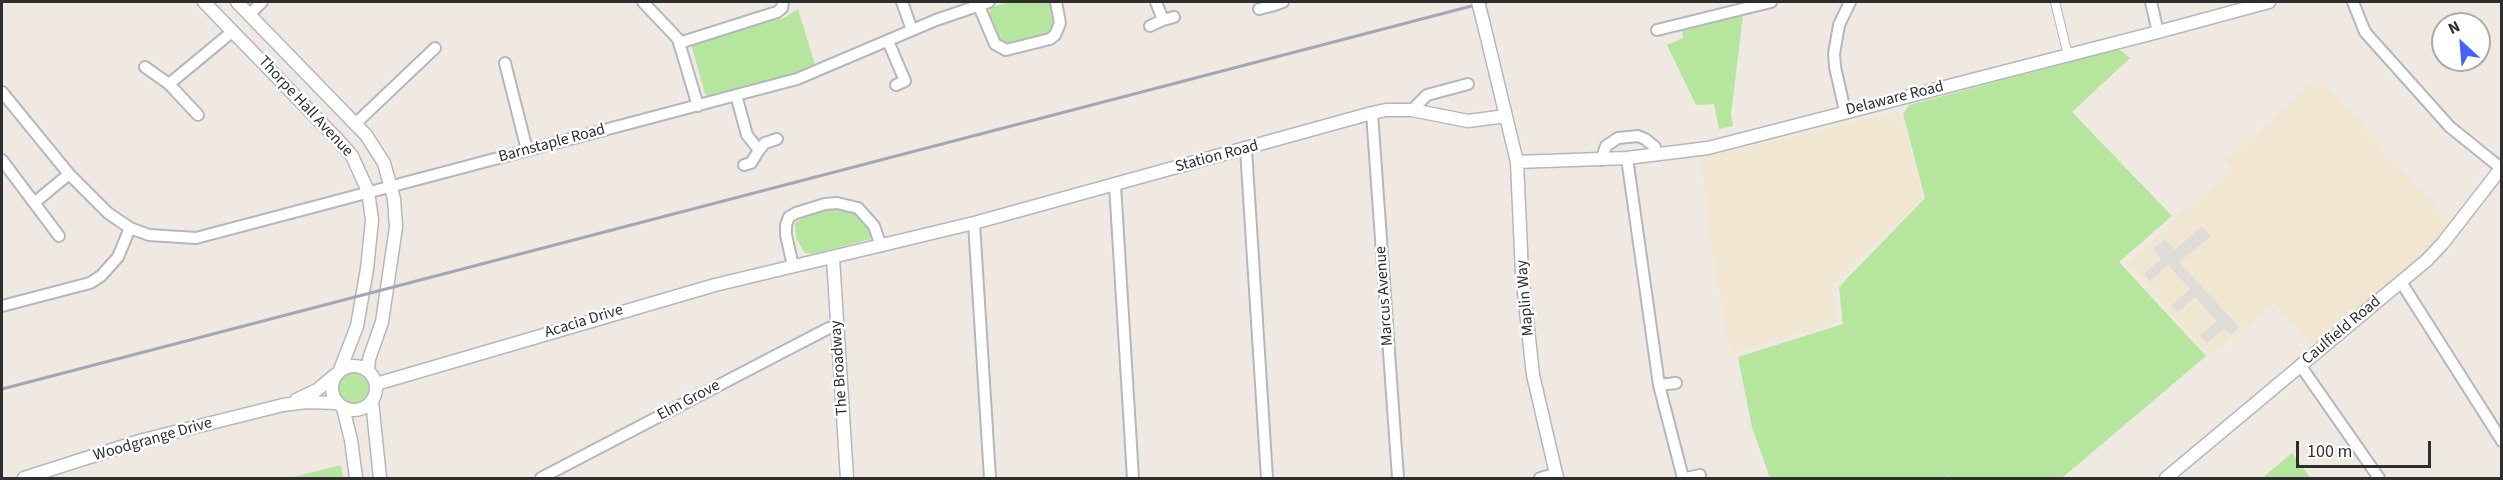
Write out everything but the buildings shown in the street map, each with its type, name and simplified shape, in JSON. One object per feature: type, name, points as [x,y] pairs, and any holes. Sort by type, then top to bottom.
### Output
[{"type":"street","name":"Thorpe Hall Avenue","points":[[204,2],[345,148],[361,172],[368,191],[372,220],[367,269],[357,326],[338,372]]},
{"type":"street","name":"Thorpe Hall Avenue","points":[[237,2],[355,124],[372,143],[384,163],[392,186],[396,214],[395,238],[382,322],[369,359],[368,370]]},
{"type":"street","points":[[250,14],[262,2]]},
{"type":"street","points":[[643,2],[675,35],[698,106]]},
{"type":"street","points":[[679,44],[777,12],[782,8],[783,2]]},
{"type":"street","points":[[902,2],[912,30]]},
{"type":"street","name":"Barnstaple Road","points":[[129,228],[149,235],[196,238],[805,76],[912,30],[978,4],[989,2]]},
{"type":"street","points":[[978,4],[995,44],[1006,50],[1050,39],[1055,35],[1060,23],[1056,2]]},
{"type":"street","points":[[1156,2],[1163,20]]},
{"type":"street","points":[[1259,9],[1283,2]]},
{"type":"street","name":"Maplin Way","points":[[1478,2],[1517,162],[1522,274],[1533,375],[1556,476]]},
{"type":"street","points":[[1657,30],[1674,31],[1772,2]]},
{"type":"street","points":[[1845,111],[1834,54],[1839,25],[1849,2]]},
{"type":"street","points":[[2055,2],[2068,55]]},
{"type":"street","points":[[2151,2],[2158,32]]},
{"type":"street","name":"Delaware Road","points":[[1517,162],[1601,160],[1707,148],[2269,2]]},
{"type":"street","points":[[2353,2],[2365,32],[2450,127],[2501,168]]},
{"type":"street","points":[[1150,26],[1174,17]]},
{"type":"street","points":[[169,84],[233,31]]},
{"type":"street","points":[[888,40],[905,81]]},
{"type":"street","points":[[355,124],[435,48]]},
{"type":"street","points":[[505,63],[527,150]]},
{"type":"street","points":[[145,67],[169,84],[198,115]]},
{"type":"street","points":[[1412,110],[1427,95],[1468,84]]},
{"type":"street","points":[[2,92],[92,200],[129,228],[118,257],[101,276],[90,283],[2,306]]},
{"type":"street","points":[[736,95],[747,135],[759,150]]},
{"type":"street","name":"Station Road","points":[[1022,210],[1386,110],[1412,110],[1468,121],[1506,116]]},
{"type":"street","name":"Marcus Avenue","points":[[1372,113],[1398,478]]},
{"type":"street","points":[[1601,160],[1606,146],[1618,138],[1638,136],[1654,147],[1657,155]]},
{"type":"street","points":[[744,165],[751,163],[765,143],[777,139]]},
{"type":"street","points":[[1246,149],[1267,478]]},
{"type":"street","points":[[1627,158],[1639,258],[1659,385],[1684,478],[1700,475]]},
{"type":"street","points":[[2,160],[59,236]]},
{"type":"street","name":"Caulfield Road","points":[[2166,478],[2401,282],[2443,243],[2501,168]]},
{"type":"street","points":[[34,203],[69,174]]},
{"type":"street","points":[[1115,185],[1133,478]]},
{"type":"street","points":[[793,266],[786,235],[789,217],[825,204],[837,202],[858,208],[874,226],[881,246]]},
{"type":"street","name":"Acacia Drive","points":[[376,384],[653,302],[1022,210]]},
{"type":"street","points":[[974,223],[990,478]]},
{"type":"street","name":"The Broadway","points":[[833,258],[847,478]]},
{"type":"street","points":[[2401,282],[2502,441]]},
{"type":"street","name":"Elm Grove","points":[[541,478],[773,357],[830,328],[837,327]]},
{"type":"street","points":[[356,478],[351,440],[340,405],[332,391],[338,372],[356,365],[368,370],[376,384],[372,401],[380,478]]},
{"type":"street","points":[[2300,365],[2379,478]]},
{"type":"street","name":"Woodgrange Drive","points":[[283,405],[315,391],[338,372]]},
{"type":"street","points":[[1659,385],[1676,382]]},
{"type":"street","points":[[340,405],[357,410],[366,407],[372,401]]},
{"type":"street","name":"Woodgrange Drive","points":[[24,478],[143,440],[283,405],[307,402],[340,405]]},
{"type":"street","points":[[1540,478],[1556,476]]},
{"type":"shaded area","points":[[2319,77],[2452,225],[2434,245],[2315,348],[2273,302],[2211,358],[2126,263],[2232,168],[2226,160]]},
{"type":"shaded area","points":[[1900,111],[1923,199],[1830,287],[1839,322],[1731,354],[1712,251],[1701,158]]},
{"type":"shaded area","points":[[2202,226],[2211,236],[2179,262],[2239,327],[2230,335],[2224,328],[2207,343],[2200,336],[2217,321],[2195,297],[2178,312],[2171,306],[2190,289],[2168,265],[2150,281],[2144,274],[2161,259],[2153,249],[2165,239],[2175,250]]},
{"type":"green space","points":[[1010,2],[1052,2],[1056,24],[1052,33],[1008,47],[998,43],[988,15],[992,7]]},
{"type":"green space","points":[[798,9],[816,68],[808,72],[711,96],[705,94],[691,44],[786,17]]},
{"type":"green space","points":[[1743,15],[1731,114],[1733,126],[1719,129],[1714,104],[1696,105],[1667,45],[1683,38],[1682,31]]},
{"type":"green space","points":[[2119,49],[2130,58],[2072,112],[2172,216],[2119,262],[2206,356],[2062,478],[1951,478],[1949,476],[1943,478],[1770,478],[1752,427],[1738,357],[1843,324],[1839,287],[1925,198],[1903,114],[1909,105]]},
{"type":"green space","points":[[833,206],[863,214],[875,238],[813,254],[805,253],[796,238],[795,223],[808,215]]},
{"type":"green space","points":[[353,372],[365,376],[369,388],[365,400],[353,404],[341,400],[337,388],[341,376]]},
{"type":"green space","points":[[2292,453],[2311,478],[2262,478]]},
{"type":"green space","points":[[341,465],[343,478],[289,478]]},
{"type":"railway","points":[[2,389],[1487,2]]}]
